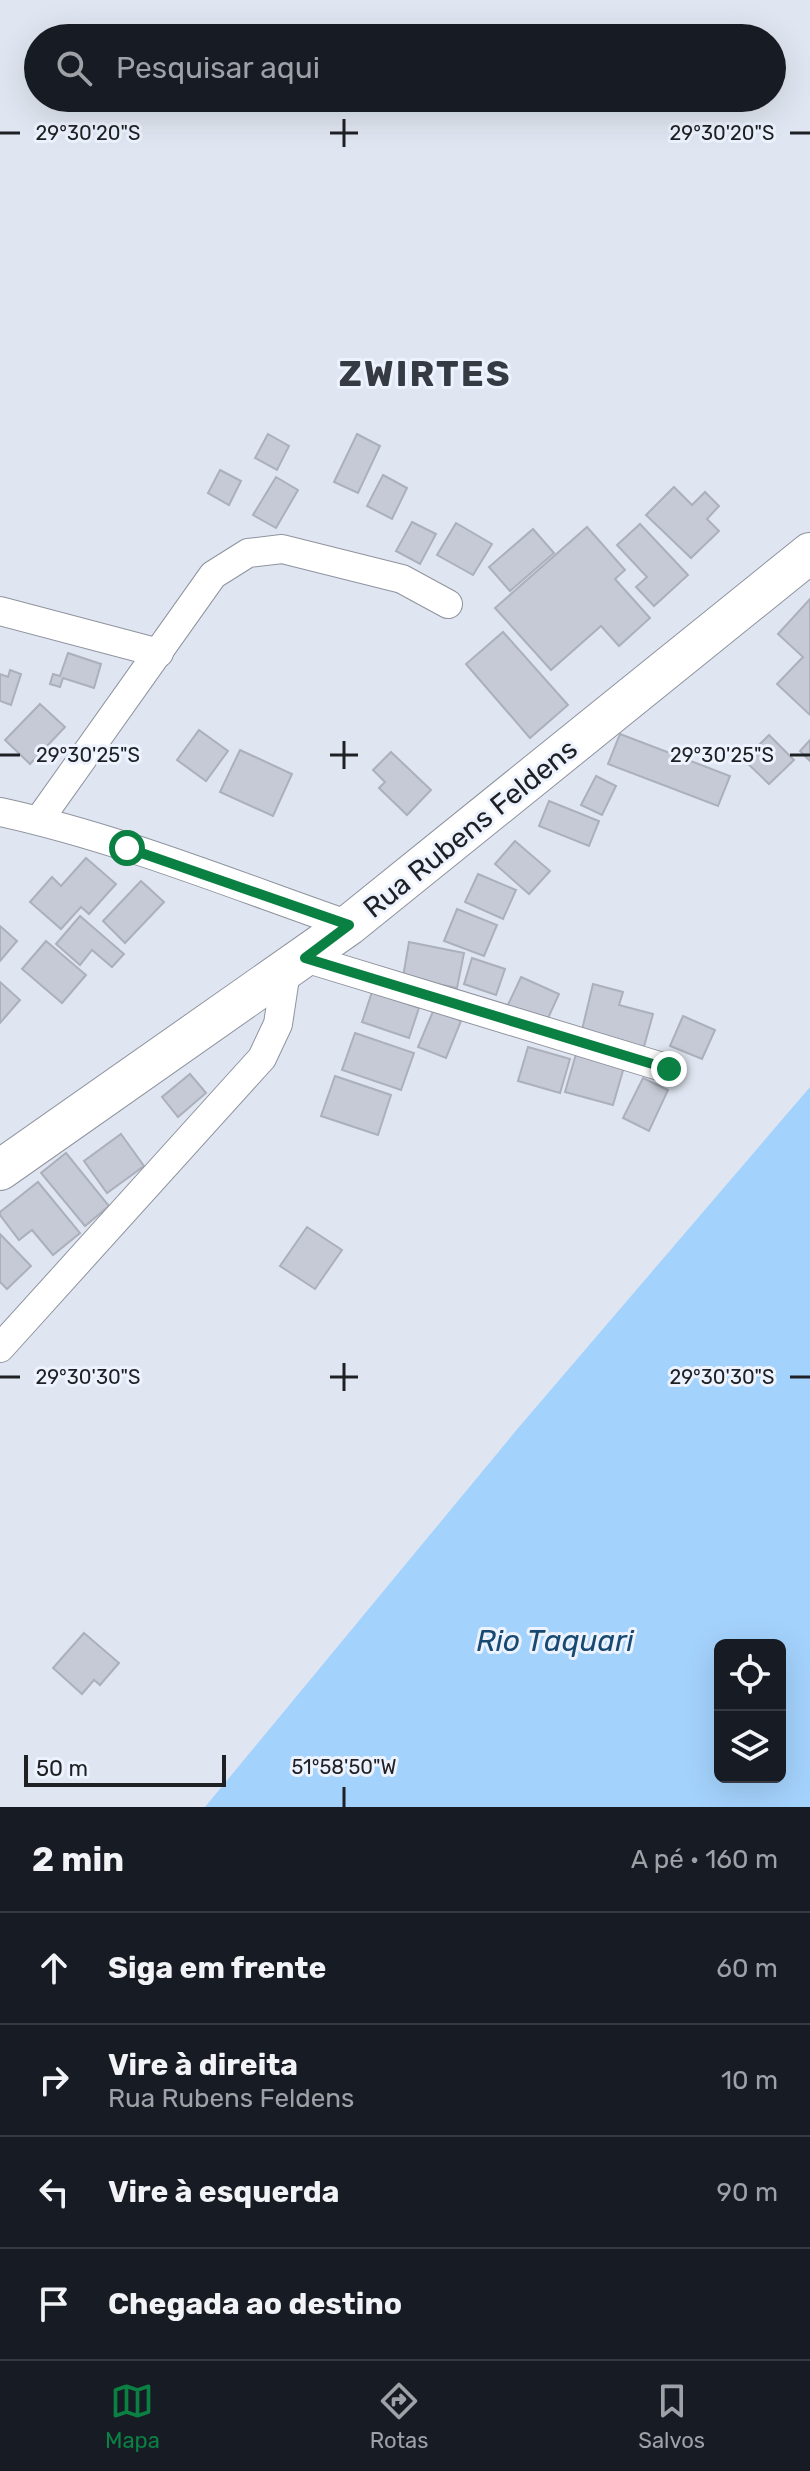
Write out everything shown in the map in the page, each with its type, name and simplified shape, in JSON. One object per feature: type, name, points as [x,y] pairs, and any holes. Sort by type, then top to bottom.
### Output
[{"type":"main road","name":"Rua Rubens Feldens","points":[[0,1170],[349,925],[810,553]]},
{"type":"street","points":[[39,820],[213,575],[248,553],[282,549],[402,579],[448,604]]},
{"type":"street","points":[[0,611],[159,653]]},
{"type":"street","points":[[0,812],[39,820],[127,848],[349,925]]},
{"type":"street","points":[[0,1348],[262,1058],[278,1024],[296,964],[669,1069]]},
{"type":"water","name":"Rio Taquari","points":[[810,1087],[810,1807],[205,1807],[519,1427]]},
{"type":"building","points":[[268,434],[289,446],[277,470],[255,458]]},
{"type":"building","points":[[357,434],[380,446],[358,493],[334,482]]},
{"type":"building","points":[[220,470],[241,481],[229,505],[208,493]]},
{"type":"building","points":[[383,475],[407,488],[392,519],[367,506]]},
{"type":"building","points":[[276,477],[298,490],[276,528],[253,515]]},
{"type":"building","points":[[674,487],[692,505],[705,492],[719,506],[707,519],[719,531],[691,558],[646,515]]},
{"type":"building","points":[[412,522],[436,534],[420,564],[396,551]]},
{"type":"building","points":[[456,523],[492,544],[473,575],[437,555]]},
{"type":"building","points":[[640,524],[688,575],[654,606],[636,587],[647,577],[617,545]]},
{"type":"building","points":[[587,527],[625,570],[615,579],[650,618],[619,646],[601,626],[551,670],[495,608]]},
{"type":"building","points":[[533,529],[554,553],[510,591],[489,567]]},
{"type":"building","points":[[810,599],[810,715],[777,684],[803,657],[778,634]]},
{"type":"building","points":[[503,632],[568,705],[530,738],[466,664]]},
{"type":"building","points":[[68,653],[101,664],[94,688],[63,678],[60,687],[50,684],[53,674],[60,676]]},
{"type":"building","points":[[10,670],[21,674],[11,705],[0,701],[0,674],[8,677]]},
{"type":"building","points":[[40,704],[65,727],[30,764],[5,740]]},
{"type":"building","points":[[199,730],[228,751],[206,781],[177,760]]},
{"type":"building","points":[[620,734],[730,776],[718,806],[608,764]]},
{"type":"building","points":[[769,735],[794,760],[769,784],[744,760]]},
{"type":"building","points":[[810,740],[810,761],[800,751]]},
{"type":"building","points":[[240,750],[292,774],[273,816],[220,792]]},
{"type":"building","points":[[391,752],[431,790],[407,815],[379,788],[385,782],[373,770]]},
{"type":"building","points":[[596,776],[616,786],[602,815],[581,805]]},
{"type":"building","points":[[549,801],[599,821],[589,846],[539,826]]},
{"type":"building","points":[[515,841],[550,871],[529,894],[495,864]]},
{"type":"building","points":[[86,858],[116,884],[89,914],[81,907],[61,929],[30,902],[52,877],[61,886]]},
{"type":"building","points":[[478,874],[516,890],[503,919],[465,902]]},
{"type":"building","points":[[141,881],[164,902],[125,943],[103,921]]},
{"type":"building","points":[[457,909],[497,925],[484,956],[444,941]]},
{"type":"building","points":[[80,916],[124,954],[112,967],[92,950],[80,965],[56,944]]},
{"type":"building","points":[[0,926],[17,941],[0,961]]},
{"type":"building","points":[[46,941],[86,975],[62,1003],[22,969]]},
{"type":"building","points":[[409,942],[464,953],[457,988],[403,977]]},
{"type":"building","points":[[472,958],[505,969],[496,995],[464,984]]},
{"type":"building","points":[[521,977],[559,994],[544,1027],[506,1009]]},
{"type":"building","points":[[0,982],[20,1000],[0,1023]]},
{"type":"building","points":[[593,984],[623,992],[619,1005],[653,1014],[643,1050],[581,1034]]},
{"type":"building","points":[[372,992],[419,1008],[409,1038],[362,1022]]},
{"type":"building","points":[[434,1009],[461,1021],[446,1058],[418,1047]]},
{"type":"building","points":[[683,1016],[715,1030],[702,1059],[670,1046]]},
{"type":"building","points":[[355,1033],[414,1053],[401,1090],[342,1070]]},
{"type":"building","points":[[528,1047],[570,1059],[560,1093],[518,1081]]},
{"type":"building","points":[[576,1054],[624,1067],[613,1105],[565,1092]]},
{"type":"building","points":[[190,1074],[206,1093],[178,1117],[162,1097]]},
{"type":"building","points":[[335,1076],[391,1095],[378,1135],[321,1116]]},
{"type":"building","points":[[643,1078],[668,1090],[649,1131],[623,1118]]},
{"type":"building","points":[[121,1134],[144,1166],[107,1193],[84,1161]]},
{"type":"building","points":[[66,1153],[109,1206],[85,1226],[41,1173]]},
{"type":"building","points":[[38,1182],[80,1233],[53,1255],[32,1230],[19,1240],[0,1215]]},
{"type":"building","points":[[307,1227],[342,1250],[315,1289],[280,1266]]},
{"type":"building","points":[[0,1234],[31,1266],[7,1289],[0,1282]]},
{"type":"building","points":[[84,1633],[119,1663],[100,1685],[94,1680],[82,1694],[53,1668]]},
{"type":"district","name":"ZWIRTES","points":[[425,373]]},
{"type":"route","points":[[127,848],[349,925],[305,958],[669,1069]]}]
